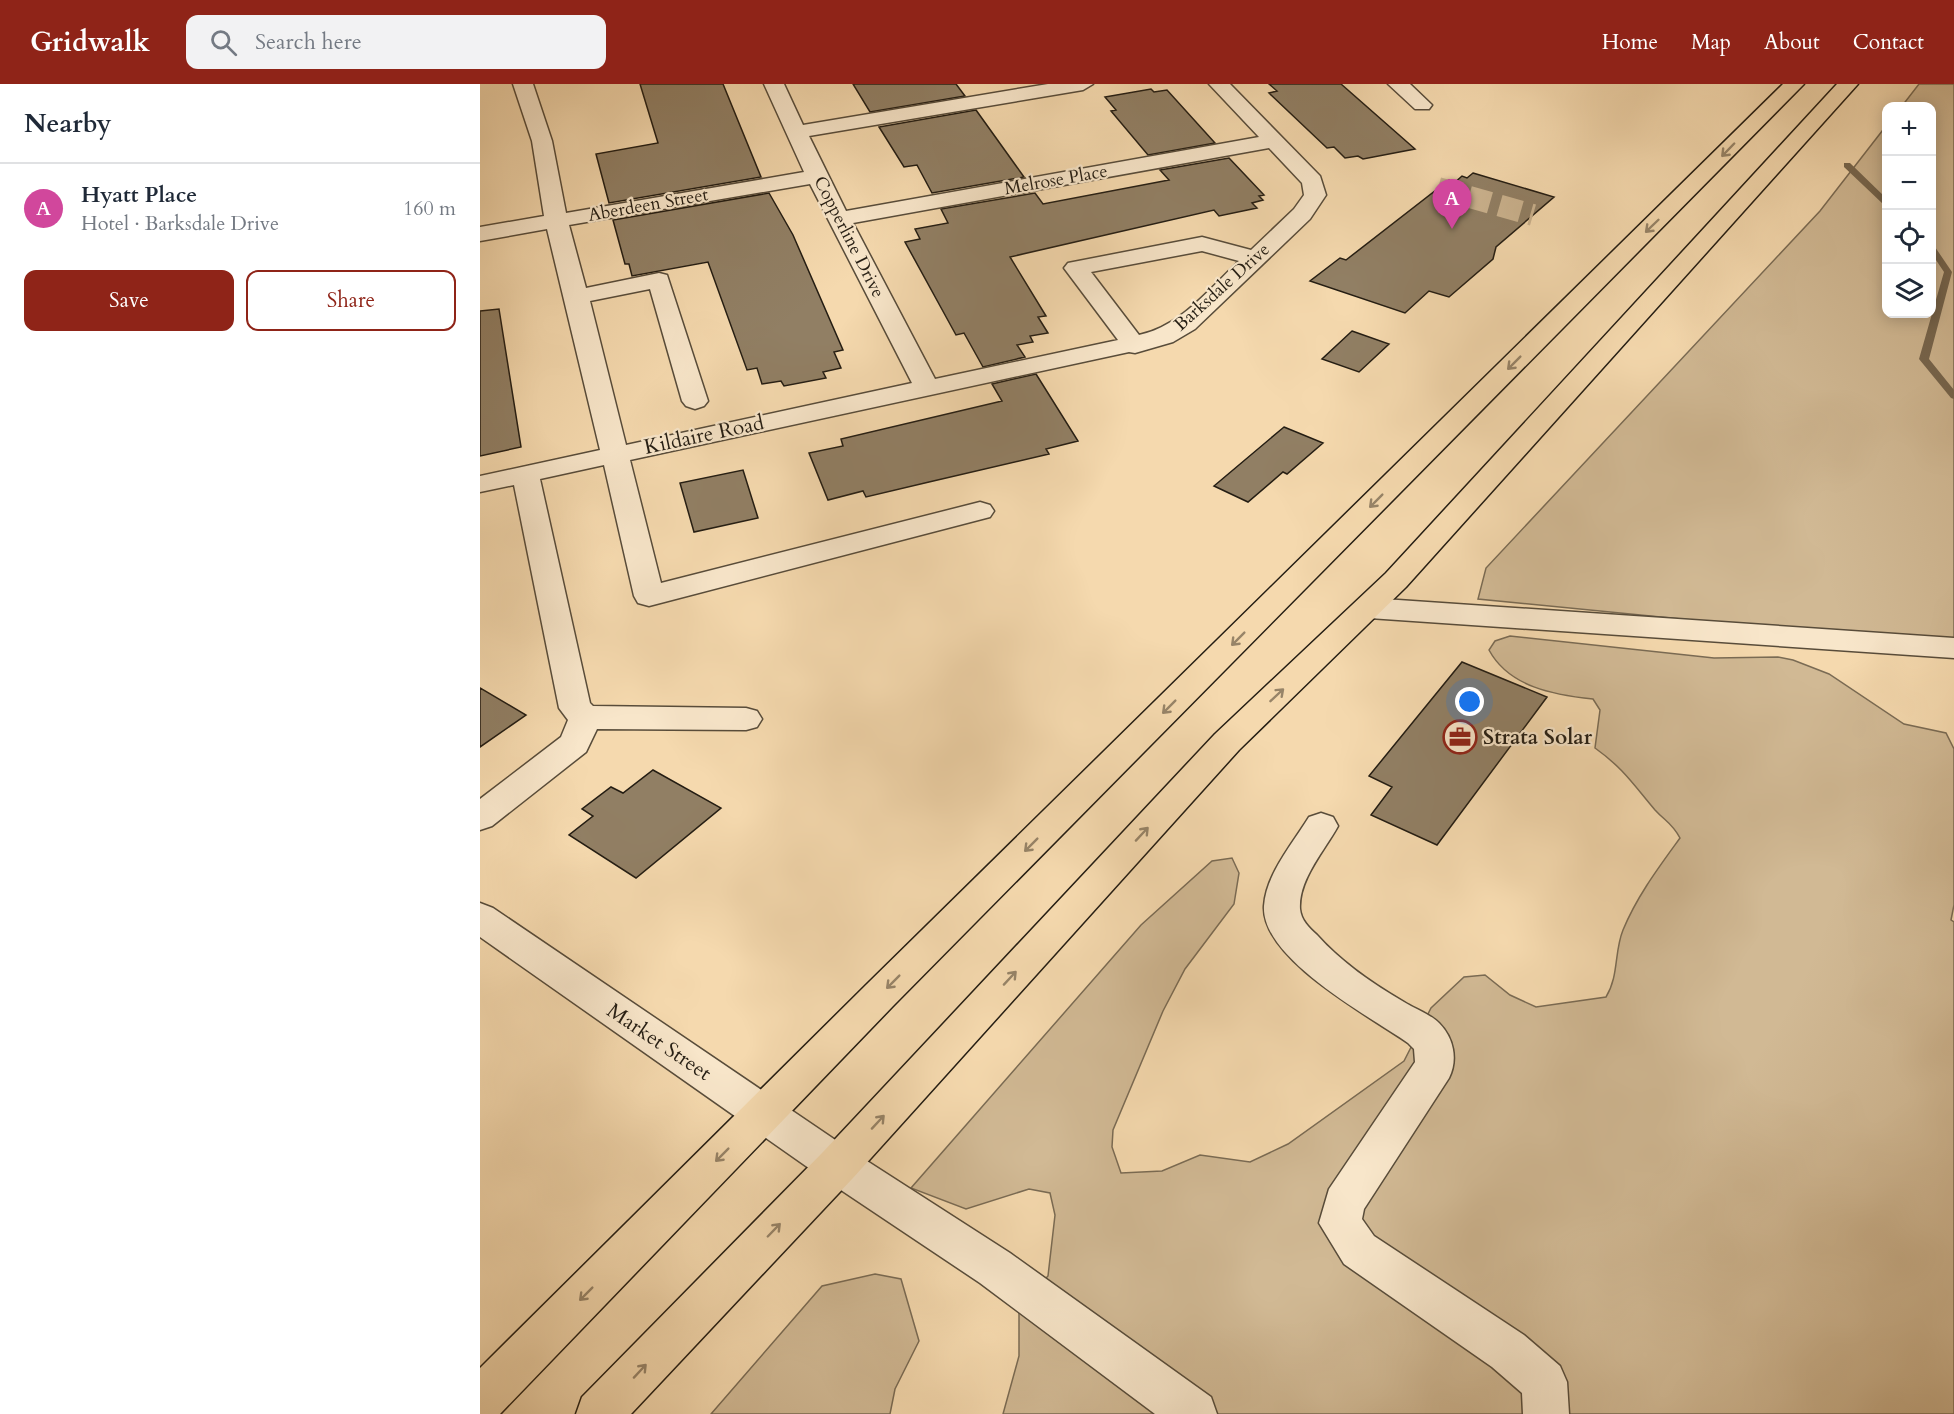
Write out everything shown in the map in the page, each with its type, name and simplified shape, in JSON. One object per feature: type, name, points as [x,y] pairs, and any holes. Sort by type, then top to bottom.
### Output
[{"type":"highway","points":[[480,1401],[764,1113],[1794,84]]},
{"type":"highway","points":[[599,1414],[838,1165],[1227,742],[1370,608],[1848,84]]},
{"type":"street","points":[[523,84],[542,141],[556,220],[577,297],[649,596],[980,511]]},
{"type":"street","name":"Copperline Drive","points":[[774,84],[817,176],[927,388]]},
{"type":"street","points":[[798,132],[1083,84]]},
{"type":"street","name":"Barksdale Drive","points":[[927,388],[1135,346],[1164,337],[1186,324],[1302,214],[1316,196],[1316,189],[1312,181],[1218,84]]},
{"type":"street","points":[[1398,84],[1422,105]]},
{"type":"street","name":"Melrose Place","points":[[840,219],[1272,141]]},
{"type":"street","name":"Aberdeen Street","points":[[480,234],[817,176]]},
{"type":"street","points":[[1135,346],[1076,268],[1202,244],[1254,258]]},
{"type":"street","points":[[577,297],[659,280],[694,401]]},
{"type":"street","name":"Kildaire Road","points":[[480,484],[927,388]]},
{"type":"street","points":[[525,474],[575,708],[586,717],[746,719]]},
{"type":"street","points":[[1370,608],[1954,648]]},
{"type":"street","points":[[480,817],[574,744],[586,717]]},
{"type":"street","points":[[1321,826],[1284,890],[1281,911],[1291,931],[1313,957],[1377,1005],[1429,1038],[1434,1052],[1435,1066],[1344,1203],[1340,1223],[1359,1250],[1508,1351],[1544,1382],[1546,1414]]},
{"type":"street","name":"Market Street","points":[[480,918],[838,1165],[995,1268],[1194,1414]]},
{"type":"shaded area","points":[[1919,84],[1954,84],[1954,639],[1792,630],[1478,599],[1486,568],[1820,211],[1882,131],[1882,318],[1936,318],[1936,102],[1905,102]]},
{"type":"shaded area","points":[[1510,636],[1714,658],[1778,657],[1793,660],[1829,674],[1904,724],[1946,733],[1954,749],[1954,905],[1951,920],[1954,922],[1954,1414],[1003,1414],[1019,1356],[1019,1306],[1048,1276],[1055,1215],[1050,1193],[1029,1189],[966,1209],[911,1188],[1141,925],[1212,861],[1232,858],[1239,873],[1234,904],[1185,969],[1163,1011],[1113,1130],[1112,1147],[1121,1173],[1162,1171],[1200,1155],[1250,1162],[1288,1144],[1404,1061],[1431,1008],[1464,977],[1485,975],[1510,995],[1536,1007],[1606,997],[1613,981],[1620,938],[1629,917],[1649,882],[1680,838],[1634,784],[1595,748],[1600,710],[1593,699],[1563,695],[1534,687],[1508,673],[1498,663],[1489,650],[1495,641]]},
{"type":"shaded area","points":[[875,1274],[901,1279],[919,1341],[895,1389],[890,1414],[711,1414],[822,1286]]},
{"type":"building","points":[[640,84],[723,84],[761,177],[609,203],[596,154],[658,143]]},
{"type":"building","points":[[853,84],[956,84],[965,96],[870,112]]},
{"type":"building","points":[[1269,84],[1341,84],[1415,149],[1363,159],[1358,156],[1345,158],[1334,147],[1327,148],[1269,93],[1277,91]]},
{"type":"building","points":[[1151,89],[1154,92],[1167,90],[1215,143],[1148,155],[1111,111],[1116,110],[1105,97]]},
{"type":"building","points":[[976,110],[1024,177],[932,193],[917,165],[904,167],[879,127]]},
{"type":"building","points":[[1229,158],[1264,195],[1259,196],[1263,200],[1252,203],[1257,208],[1219,216],[1214,210],[1010,257],[1046,316],[1038,317],[1048,333],[1030,336],[1033,342],[1017,345],[1025,357],[983,367],[964,333],[956,335],[905,242],[920,239],[915,229],[948,223],[941,209],[1035,193],[1043,204],[1169,180],[1160,170]]},
{"type":"building","points":[[1473,173],[1554,197],[1496,247],[1493,259],[1449,297],[1429,291],[1405,313],[1310,281],[1340,258],[1346,260],[1449,180],[1453,184],[1462,176],[1467,178]]},
{"type":"building","points":[[769,193],[793,235],[843,350],[834,352],[841,368],[823,372],[826,378],[784,386],[781,381],[762,384],[757,368],[747,370],[708,262],[632,276],[629,264],[625,264],[613,220]]},
{"type":"building","points":[[499,309],[521,447],[480,456],[480,311]]},
{"type":"building","points":[[1352,331],[1389,344],[1359,372],[1322,359]]},
{"type":"building","points":[[1036,374],[1078,441],[1046,449],[1049,454],[866,497],[863,491],[828,500],[809,453],[843,446],[841,439],[1002,401],[992,384]]},
{"type":"building","points":[[1284,427],[1323,443],[1287,474],[1283,472],[1248,502],[1214,486]]},
{"type":"building","points":[[743,470],[758,518],[694,532],[680,483]]},
{"type":"building","name":"Strata Solar","points":[[1462,662],[1547,697],[1437,845],[1371,815],[1392,787],[1369,776]]},
{"type":"building","points":[[480,688],[526,715],[480,747]]},
{"type":"building","points":[[653,770],[721,808],[636,878],[569,835],[593,816],[582,809],[611,787],[623,793]]},
{"type":"waterway","points":[[1847,165],[1882,198]]},
{"type":"waterway","points":[[1936,255],[1948,272],[1924,359],[1954,396]]},
{"type":"tunnel","points":[[1438,188],[1533,215]]},
{"type":"place","name":"Hyatt Place","points":[[1452,229]]},
{"type":"place","name":"Strata Solar","points":[[1460,737]]}]
